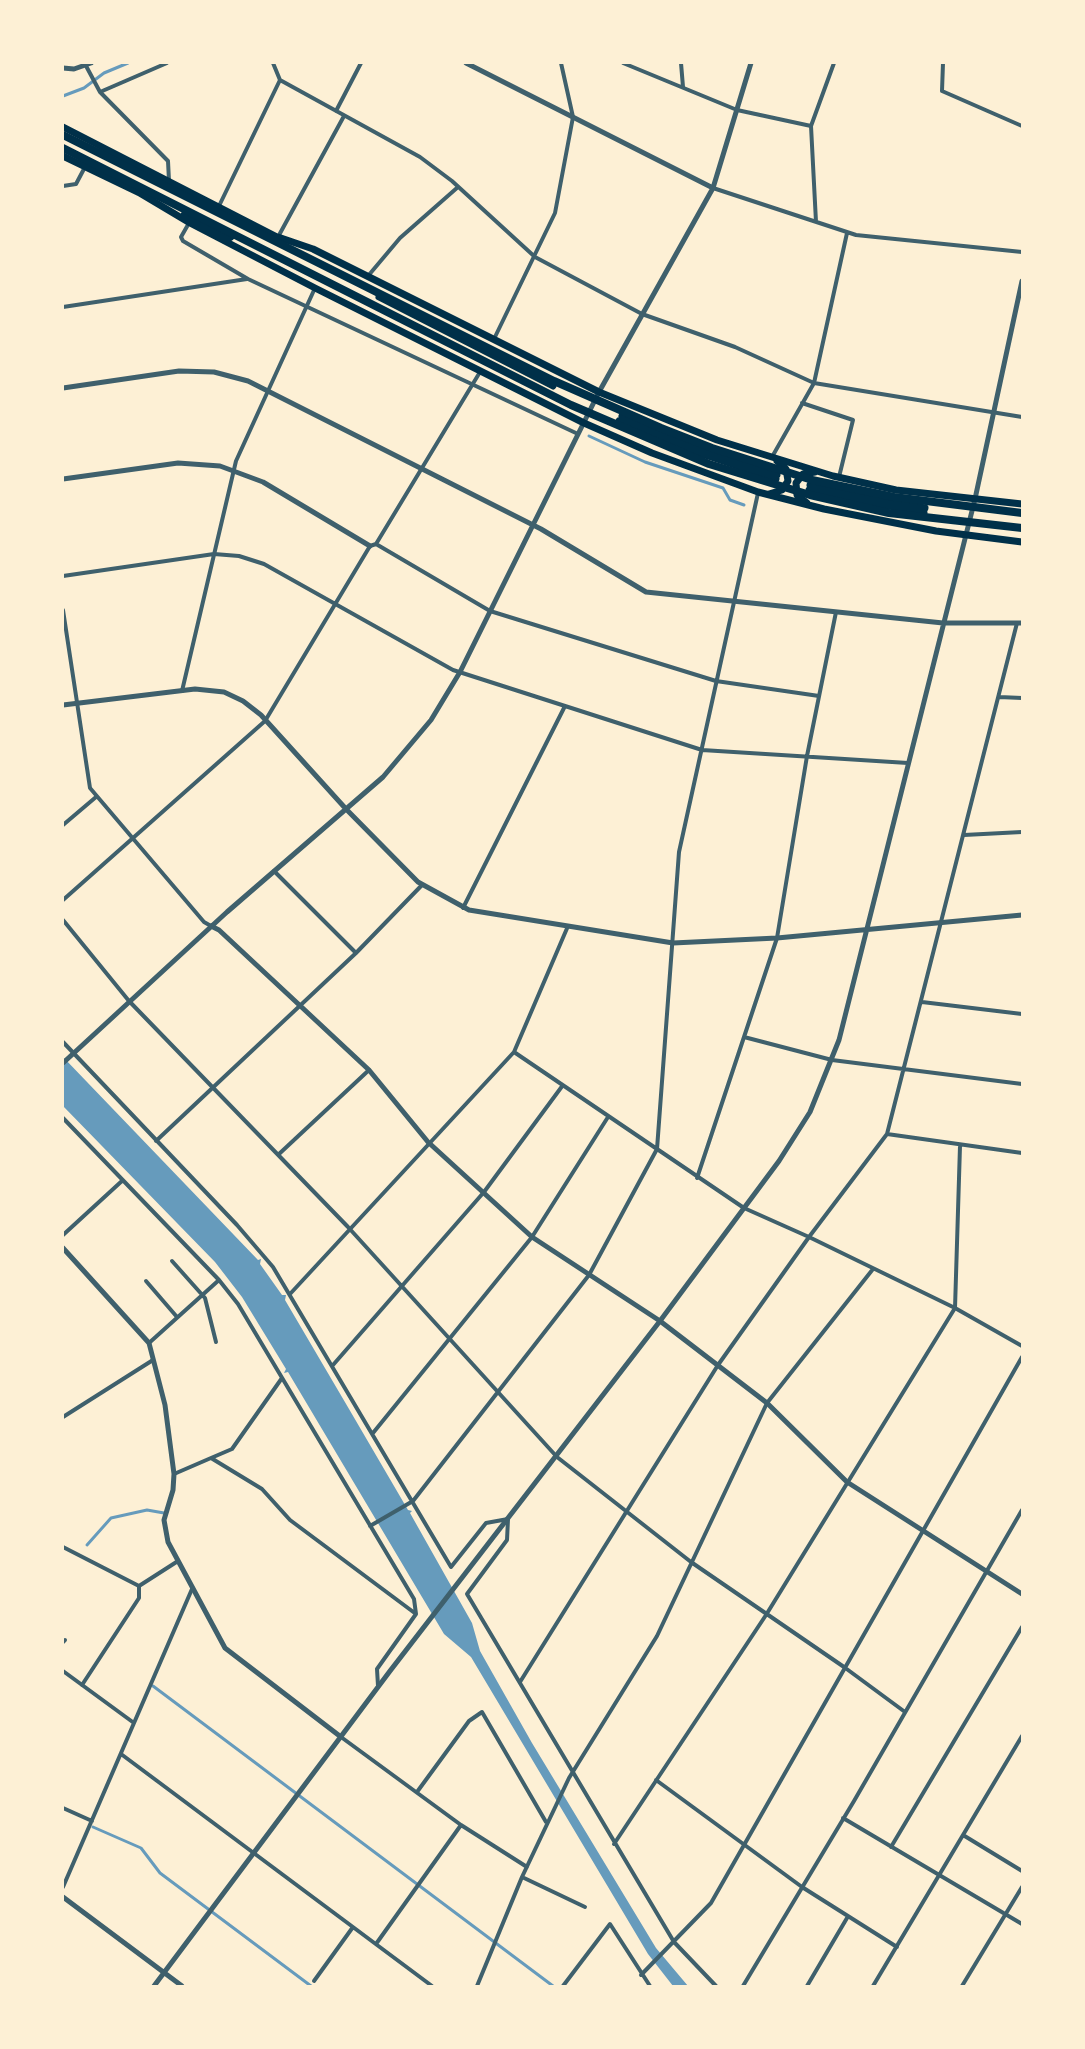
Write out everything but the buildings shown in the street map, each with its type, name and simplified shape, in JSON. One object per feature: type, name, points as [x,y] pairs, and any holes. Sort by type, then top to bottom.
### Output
[{"type":"highway","points":[[63,127],[278,237],[405,311],[552,388],[386,307],[63,156]]},
{"type":"highway","points":[[63,135],[554,381],[671,432],[735,456],[812,480],[894,497],[1022,513]]},
{"type":"highway","points":[[63,148],[571,405],[688,456],[810,495],[889,513],[1022,528]]},
{"type":"highway","points":[[138,192],[190,223],[315,288],[584,423],[662,457],[758,492],[812,506],[891,524],[1022,542]]},
{"type":"highway","points":[[278,237],[313,249],[599,392],[671,423],[773,458],[838,477],[896,490],[1022,504]]},
{"type":"highway","points":[[620,418],[776,477]]},
{"type":"highway","points":[[767,494],[782,490],[788,480],[786,469],[773,458]]},
{"type":"highway","points":[[812,506],[797,495],[796,483],[803,474],[820,472]]},
{"type":"highway","points":[[810,487],[925,510]]},
{"type":"street","points":[[100,92],[167,63]]},
{"type":"street","points":[[273,63],[280,80],[420,157],[458,187],[536,257],[642,314],[735,347],[814,382],[1022,417]]},
{"type":"street","points":[[336,111],[361,63]]},
{"type":"street","points":[[466,63],[713,188],[847,233],[1022,252]]},
{"type":"street","points":[[494,340],[536,257],[555,213],[573,117],[561,63]]},
{"type":"street","points":[[623,63],[737,110],[812,126]]},
{"type":"street","points":[[681,63],[683,87]]},
{"type":"street","points":[[63,1063],[211,926],[383,777],[408,750],[441,704],[460,672],[599,392],[713,188],[751,63]]},
{"type":"street","points":[[816,222],[812,126],[834,63]]},
{"type":"street","points":[[943,63],[942,91],[1022,126]]},
{"type":"street","points":[[63,68],[88,64],[100,92],[168,161],[170,182]]},
{"type":"street","points":[[218,207],[280,80]]},
{"type":"street","points":[[278,237],[344,116]]},
{"type":"street","points":[[63,186],[76,184],[85,167]]},
{"type":"street","points":[[368,277],[400,238],[458,187]]},
{"type":"street","points":[[190,223],[182,237],[183,242],[248,279],[472,386],[579,434]]},
{"type":"street","points":[[773,458],[814,382],[847,233]]},
{"type":"street","points":[[63,307],[248,279]]},
{"type":"street","points":[[154,1986],[390,1671],[660,1321],[795,1137],[810,1112],[832,1060],[866,930],[975,499],[1022,281]]},
{"type":"street","points":[[183,691],[234,469],[315,288]]},
{"type":"street","points":[[63,388],[191,370],[237,377],[270,391],[534,525],[646,592],[943,623],[1020,623],[887,1134],[809,1237],[718,1365],[520,1683]]},
{"type":"street","points":[[63,900],[265,721],[423,468],[480,371]]},
{"type":"street","points":[[802,403],[853,420],[838,477]]},
{"type":"street","points":[[63,479],[178,463],[206,464],[234,469],[263,482],[490,611],[716,681],[819,696]]},
{"type":"street","points":[[371,1526],[411,1502],[589,1275],[657,1149],[679,852],[758,492]]},
{"type":"street","points":[[63,576],[214,554],[239,556],[264,564],[335,606],[460,672],[702,750],[908,763]]},
{"type":"street","points":[[63,610],[90,788],[204,922],[300,1005],[369,1070],[428,1142],[532,1237],[660,1321],[767,1403],[847,1482],[1022,1594]]},
{"type":"street","points":[[698,1178],[777,938],[807,756],[836,612]]},
{"type":"street","points":[[63,705],[205,689],[224,692],[251,706],[346,809],[422,885],[462,909],[673,942],[777,938],[1022,915]]},
{"type":"street","points":[[999,697],[1022,698]]},
{"type":"street","points":[[462,909],[565,706]]},
{"type":"street","points":[[63,825],[96,796]]},
{"type":"street","points":[[964,835],[1022,832]]},
{"type":"street","points":[[273,871],[356,953]]},
{"type":"street","points":[[156,1141],[356,953],[422,885]]},
{"type":"street","points":[[63,920],[129,1001],[214,1086],[350,1229],[557,1457],[691,1562],[844,1667],[905,1712]]},
{"type":"street","points":[[290,1294],[428,1142],[514,1052],[568,926]]},
{"type":"street","points":[[922,1002],[1022,1014]]},
{"type":"street","points":[[744,1037],[832,1060],[1022,1084]]},
{"type":"street","points":[[63,1042],[71,1056],[237,1225],[273,1267],[373,1433],[411,1502],[452,1567],[486,1523],[508,1519]]},
{"type":"street","points":[[514,1052],[744,1208],[955,1308],[1022,1346]]},
{"type":"street","points":[[279,1155],[369,1070]]},
{"type":"street","points":[[333,1365],[484,1192],[563,1085]]},
{"type":"street","points":[[373,1433],[532,1237],[608,1117]]},
{"type":"street","points":[[63,1118],[219,1280],[238,1304],[414,1599],[416,1614],[379,1664],[376,1674],[378,1687]]},
{"type":"street","points":[[887,1134],[1022,1153]]},
{"type":"street","points":[[614,1844],[766,1615],[955,1308],[960,1146]]},
{"type":"street","points":[[63,1235],[123,1180]]},
{"type":"street","points":[[63,1248],[149,1343],[165,1405],[174,1474],[173,1490],[164,1520],[168,1542],[225,1648],[232,1656],[461,1825],[527,1867]]},
{"type":"street","points":[[172,1262],[205,1298],[216,1342]]},
{"type":"street","points":[[477,1986],[522,1877],[572,1771],[657,1636],[767,1403],[873,1269]]},
{"type":"street","points":[[149,1343],[219,1280]]},
{"type":"street","points":[[146,1281],[177,1317]]},
{"type":"street","points":[[643,1974],[711,1903],[921,1529],[1022,1357]]},
{"type":"street","points":[[63,1417],[153,1360]]},
{"type":"street","points":[[174,1474],[232,1449],[282,1378]]},
{"type":"street","points":[[210,1458],[262,1489],[290,1520],[416,1614]]},
{"type":"street","points":[[743,1986],[1022,1510]]},
{"type":"street","points":[[508,1519],[507,1540],[467,1594],[673,1943],[716,1986]]},
{"type":"street","points":[[63,1547],[139,1586]]},
{"type":"street","points":[[139,1586],[178,1562]]},
{"type":"street","points":[[82,1684],[139,1598],[139,1586]]},
{"type":"street","points":[[63,1887],[193,1588]]},
{"type":"street","points":[[891,1847],[1022,1627]]},
{"type":"street","points":[[63,1671],[134,1723]]},
{"type":"street","points":[[417,1792],[469,1721],[482,1712],[548,1820]]},
{"type":"street","points":[[873,1986],[1022,1736]]},
{"type":"street","points":[[121,1754],[432,1986]]},
{"type":"street","points":[[656,1780],[802,1887],[847,1918],[897,1947]]},
{"type":"street","points":[[63,1808],[92,1821]]},
{"type":"street","points":[[843,1818],[1022,1924]]},
{"type":"street","points":[[376,1944],[461,1825]]},
{"type":"street","points":[[963,1835],[1022,1871]]},
{"type":"street","points":[[522,1877],[585,1907]]},
{"type":"street","points":[[962,1986],[1022,1887]]},
{"type":"street","points":[[63,1897],[182,1986]]},
{"type":"street","points":[[807,1986],[847,1918]]},
{"type":"street","points":[[563,1986],[610,1924],[650,1986]]},
{"type":"street","points":[[314,1981],[353,1927]]},
{"type":"water","points":[[63,1057],[258,1260],[261,1259],[260,1264],[282,1295],[286,1295],[285,1300],[408,1510],[412,1511],[410,1513],[472,1623],[480,1651],[532,1743],[656,1948],[688,1986],[673,1986],[648,1954],[471,1657],[444,1634],[288,1372],[284,1373],[286,1369],[242,1297],[215,1262],[63,1106]]},
{"type":"waterway","points":[[63,96],[84,88],[104,73],[128,63]]},
{"type":"waterway","points":[[589,436],[645,462],[723,488],[730,500],[744,505]]},
{"type":"waterway","points":[[87,1545],[111,1518],[147,1510],[164,1513]]},
{"type":"waterway","points":[[153,1686],[553,1986]]},
{"type":"waterway","points":[[93,1827],[141,1848],[160,1873],[311,1986]]}]
